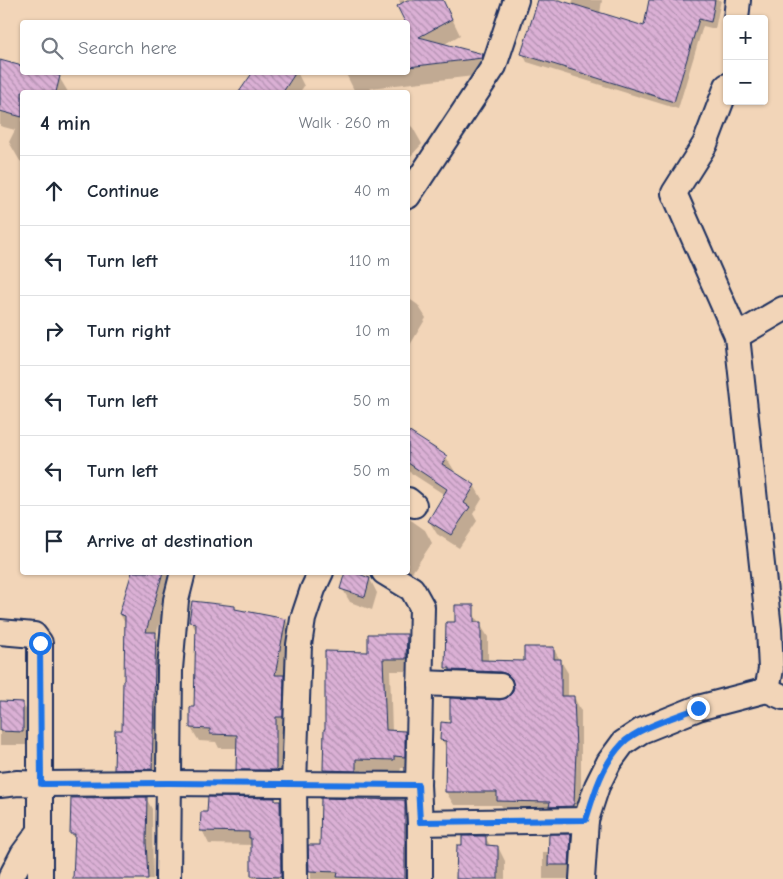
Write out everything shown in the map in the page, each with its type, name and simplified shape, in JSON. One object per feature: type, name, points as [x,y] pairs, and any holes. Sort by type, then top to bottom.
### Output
[{"type":"street","points":[[410,193],[494,66],[516,0]]},
{"type":"street","points":[[736,15],[738,0]]},
{"type":"street","points":[[582,879],[586,820],[597,786],[609,762],[622,743],[641,731],[698,708],[775,693],[771,669],[770,629],[737,336],[674,193],[705,144],[723,97]]},
{"type":"street","points":[[737,336],[783,308]]},
{"type":"street","points":[[168,879],[170,669],[176,600],[183,575]]},
{"type":"street","points":[[295,879],[294,784],[299,645],[302,619],[320,575]]},
{"type":"street","points":[[389,575],[412,589],[422,607],[418,785],[420,879]]},
{"type":"street","points":[[0,632],[34,635],[40,643],[40,879]]},
{"type":"street","points":[[420,683],[500,686]]},
{"type":"street","points":[[0,785],[18,783],[168,783],[418,785]]},
{"type":"street","points":[[420,822],[586,820]]},
{"type":"street","points":[[10,879],[40,831]]},
{"type":"building","points":[[407,0],[443,0],[452,19],[419,37],[483,54],[482,58],[410,67],[410,20],[404,20],[397,6]]},
{"type":"building","points":[[538,0],[559,0],[644,26],[649,0],[715,0],[711,22],[699,19],[674,102],[521,54]]},
{"type":"building","points":[[0,60],[20,65],[20,75],[60,76],[56,90],[20,90],[20,116],[0,111]]},
{"type":"building","points":[[251,75],[294,75],[284,90],[240,90]]},
{"type":"building","points":[[410,432],[447,456],[442,464],[475,485],[464,503],[470,507],[451,535],[428,521],[447,489],[410,464]]},
{"type":"building","points":[[131,575],[162,575],[146,632],[156,632],[152,769],[114,770],[115,730],[122,730],[124,680],[125,616],[119,614]]},
{"type":"building","points":[[344,575],[362,575],[370,578],[365,597],[340,589]]},
{"type":"building","points":[[192,601],[235,606],[235,609],[286,619],[275,675],[284,675],[283,717],[276,717],[276,770],[236,770],[237,735],[210,734],[210,729],[190,728],[190,707],[194,707],[196,623],[189,622]]},
{"type":"building","points":[[455,605],[474,605],[474,622],[481,622],[481,660],[524,661],[524,647],[554,647],[554,659],[561,659],[561,696],[574,696],[576,750],[573,806],[549,807],[550,802],[497,801],[497,792],[445,792],[446,741],[440,740],[441,722],[450,723],[450,698],[500,700],[507,698],[512,693],[514,687],[512,679],[507,674],[501,672],[450,670],[450,668],[445,668],[446,622],[455,622]]},
{"type":"building","points":[[368,634],[407,634],[406,659],[383,659],[386,730],[405,731],[405,757],[394,756],[394,760],[356,759],[356,771],[323,770],[325,651],[368,652]]},
{"type":"building","points":[[0,701],[23,702],[23,732],[0,731]]},
{"type":"building","points":[[147,797],[146,842],[148,879],[73,879],[75,834],[70,834],[71,798]]},
{"type":"building","points":[[208,797],[275,798],[275,801],[280,801],[281,877],[251,876],[251,838],[249,838],[249,832],[200,831],[201,812],[207,812]]},
{"type":"building","points":[[321,798],[405,800],[405,879],[337,877],[338,872],[309,871],[308,845],[320,845]]},
{"type":"building","points":[[549,834],[571,834],[569,865],[548,865]]},
{"type":"building","points":[[462,836],[486,836],[486,845],[498,846],[498,879],[456,879],[457,845],[462,845]]},
{"type":"route","points":[[40,643],[41,784],[418,785],[420,822],[586,820],[597,786],[609,762],[622,743],[641,731],[698,708]]}]
